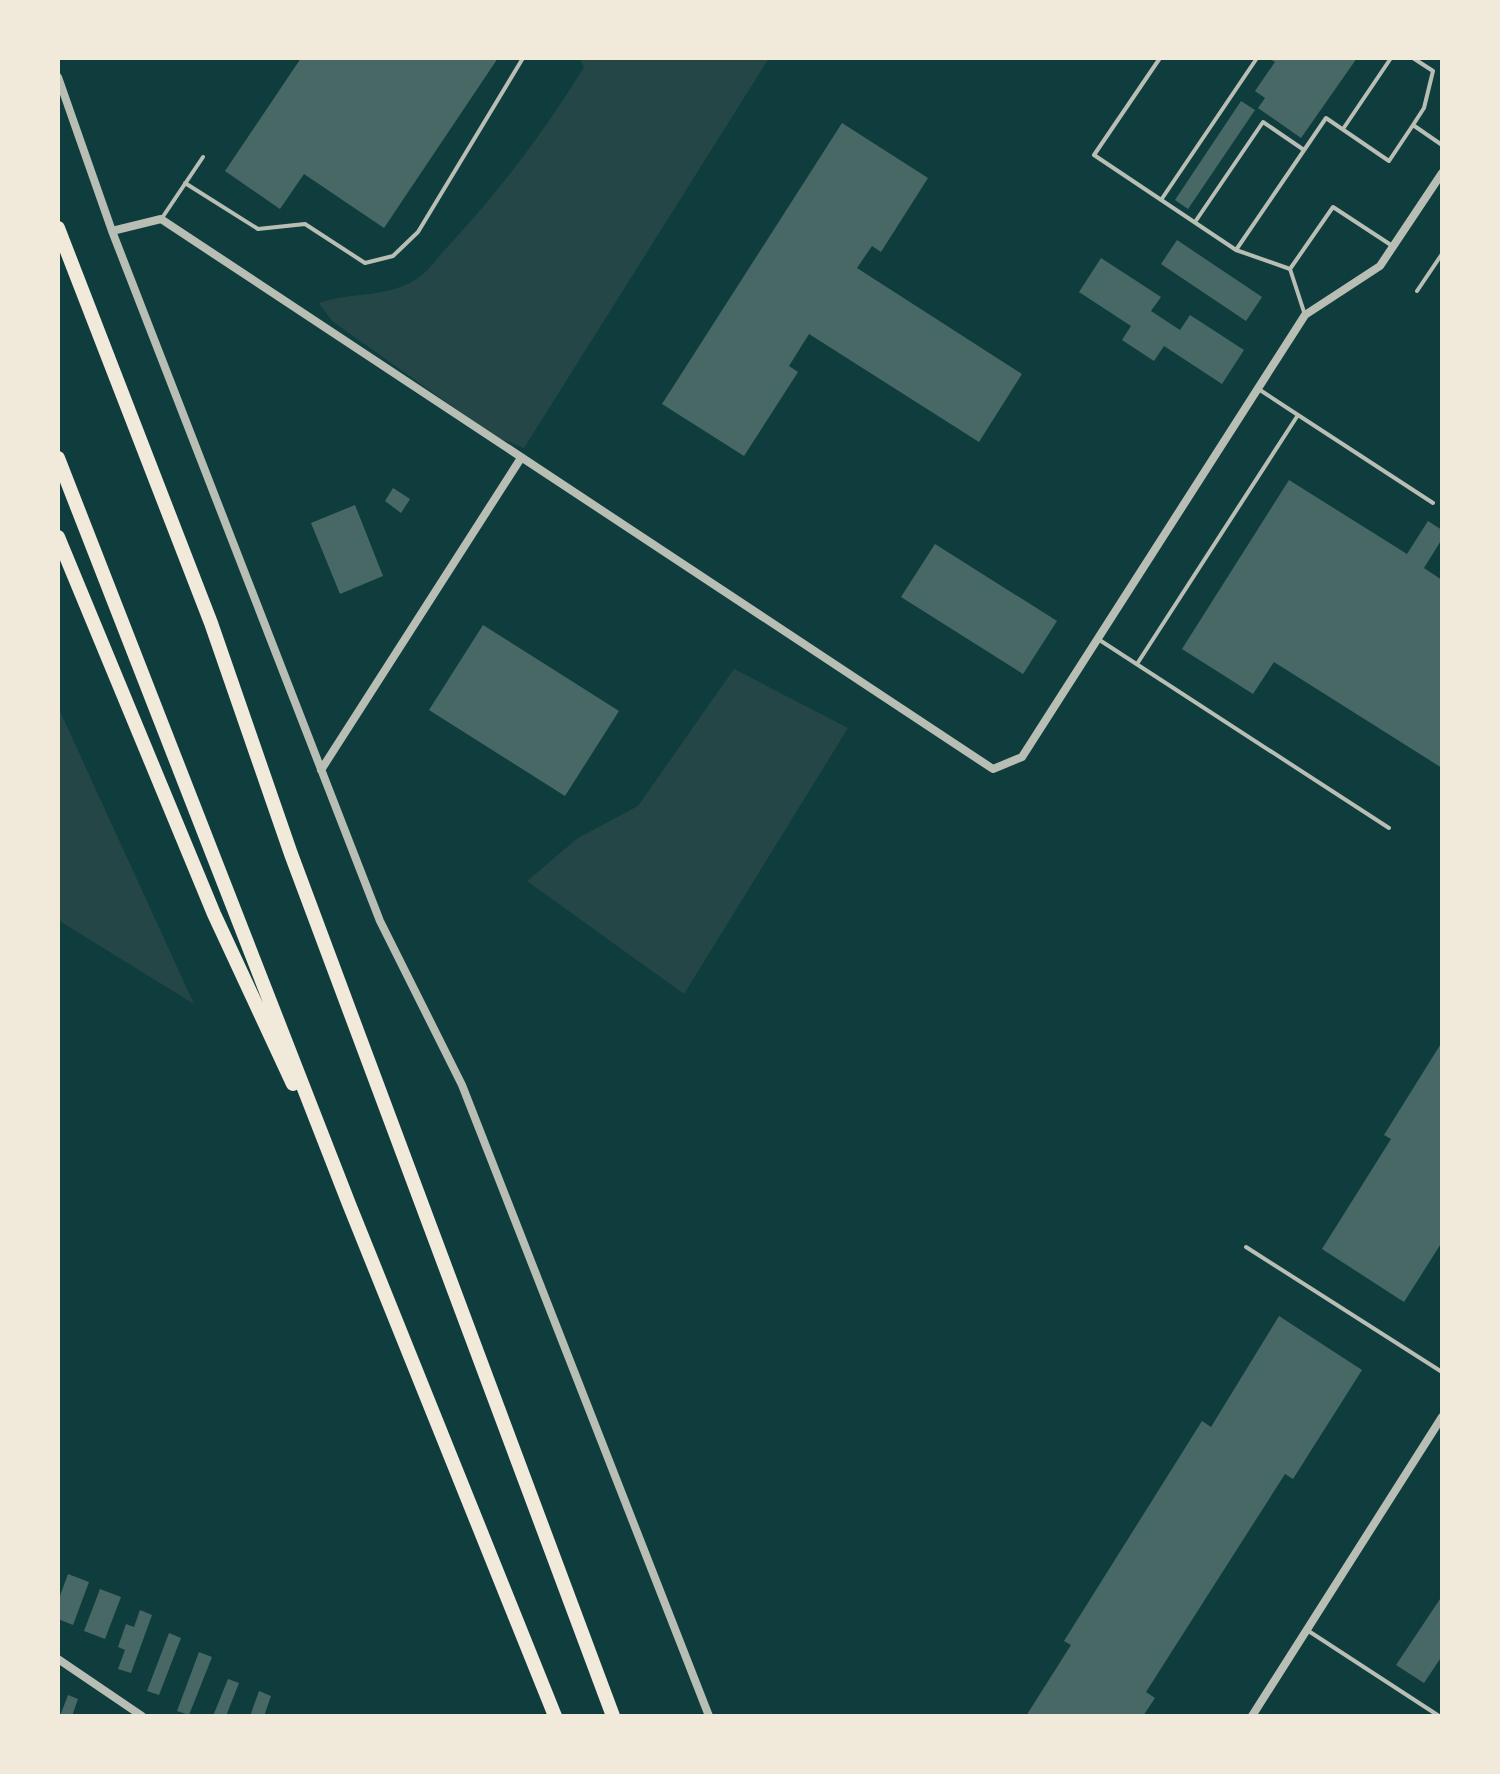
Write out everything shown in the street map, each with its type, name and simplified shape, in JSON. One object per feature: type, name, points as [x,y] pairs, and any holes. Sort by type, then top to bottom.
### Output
[{"type":"highway","points":[[58,214],[74,267]]},
{"type":"highway","points":[[58,228],[211,623],[291,854],[613,1716]]},
{"type":"highway","points":[[58,458],[349,1204],[555,1716]]},
{"type":"highway","points":[[58,537],[214,914],[349,1204]]},
{"type":"street","points":[[58,77],[112,231],[321,770],[400,966],[462,1085],[709,1716]]},
{"type":"street","points":[[112,231],[161,219],[993,769],[1022,757],[1305,315],[1380,266],[1442,173]]},
{"type":"street","points":[[321,770],[521,458]]},
{"type":"street","points":[[1252,1716],[1442,1417]]},
{"type":"street","points":[[58,1659],[142,1716]]},
{"type":"lane","points":[[185,183],[258,229],[305,224],[365,263],[393,256],[418,232],[523,58]]},
{"type":"lane","points":[[1160,58],[1094,155],[1236,250],[1290,269]]},
{"type":"lane","points":[[1161,200],[1257,58]]},
{"type":"lane","points":[[1343,129],[1391,58]]},
{"type":"lane","points":[[1236,250],[1326,118],[1389,161],[1424,108],[1433,71],[1413,58]]},
{"type":"lane","points":[[1195,222],[1263,122],[1304,150]]},
{"type":"lane","points":[[1413,125],[1442,145]]},
{"type":"lane","points":[[161,219],[203,157]]},
{"type":"lane","points":[[1290,269],[1333,207],[1393,246]]},
{"type":"lane","points":[[1417,291],[1442,254]]},
{"type":"lane","points":[[1290,269],[1305,315]]},
{"type":"lane","points":[[1256,388],[1433,503]]},
{"type":"lane","points":[[1137,664],[1298,415]]},
{"type":"lane","points":[[1096,638],[1389,828]]},
{"type":"lane","points":[[1246,1247],[1442,1372]]},
{"type":"lane","points":[[1307,1630],[1439,1716]]},
{"type":"shaded area","points":[[579,58],[769,58],[524,448],[494,436],[332,321],[319,303],[395,289],[427,270],[488,201],[539,135],[584,67]]},
{"type":"shaded area","points":[[734,669],[848,728],[684,994],[527,881],[578,838],[638,806]]},
{"type":"shaded area","points":[[58,707],[194,1004],[58,920]]},
{"type":"building","points":[[301,58],[498,58],[384,228],[304,174],[280,209],[225,171]]},
{"type":"building","points":[[1268,58],[1357,58],[1301,138],[1258,108],[1265,98],[1255,91],[1275,62]]},
{"type":"building","points":[[1241,101],[1255,110],[1188,209],[1175,200]]},
{"type":"building","points":[[842,123],[928,178],[881,252],[872,246],[857,268],[1022,374],[979,442],[809,334],[789,366],[798,372],[744,456],[662,404]]},
{"type":"building","points":[[1177,240],[1262,297],[1246,321],[1161,264]]},
{"type":"building","points":[[1101,258],[1161,297],[1151,311],[1180,330],[1190,315],[1244,350],[1222,384],[1164,346],[1154,361],[1122,340],[1131,326],[1079,292]]},
{"type":"building","points":[[1289,480],[1407,554],[1428,521],[1442,530],[1442,539],[1424,568],[1442,580],[1442,768],[1274,662],[1253,694],[1182,649]]},
{"type":"building","points":[[393,488],[410,499],[401,513],[385,501]]},
{"type":"building","points":[[355,505],[383,576],[340,594],[311,523]]},
{"type":"building","points":[[935,544],[1057,621],[1023,674],[901,597]]},
{"type":"building","points":[[483,625],[619,711],[565,796],[429,710]]},
{"type":"building","points":[[1442,1042],[1442,1242],[1404,1302],[1322,1249],[1391,1139],[1384,1135]]},
{"type":"building","points":[[1279,1316],[1362,1370],[1293,1479],[1285,1474],[1146,1692],[1155,1698],[1143,1716],[1026,1716],[1071,1645],[1064,1641],[1202,1421],[1211,1427]]},
{"type":"building","points":[[68,1574],[89,1582],[73,1625],[58,1619],[58,1601]]},
{"type":"building","points":[[100,1589],[121,1597],[105,1639],[84,1631]]},
{"type":"building","points":[[1442,1596],[1442,1656],[1424,1683],[1396,1665]]},
{"type":"building","points":[[140,1610],[152,1615],[131,1673],[118,1669],[125,1650],[118,1647],[126,1624],[134,1627]]},
{"type":"building","points":[[169,1633],[181,1638],[159,1695],[147,1691]]},
{"type":"building","points":[[199,1652],[212,1657],[189,1715],[177,1711]]},
{"type":"building","points":[[228,1679],[239,1683],[226,1716],[213,1716]]},
{"type":"building","points":[[259,1691],[271,1696],[264,1716],[250,1716]]},
{"type":"building","points":[[68,1695],[78,1699],[72,1716],[60,1716]]}]
